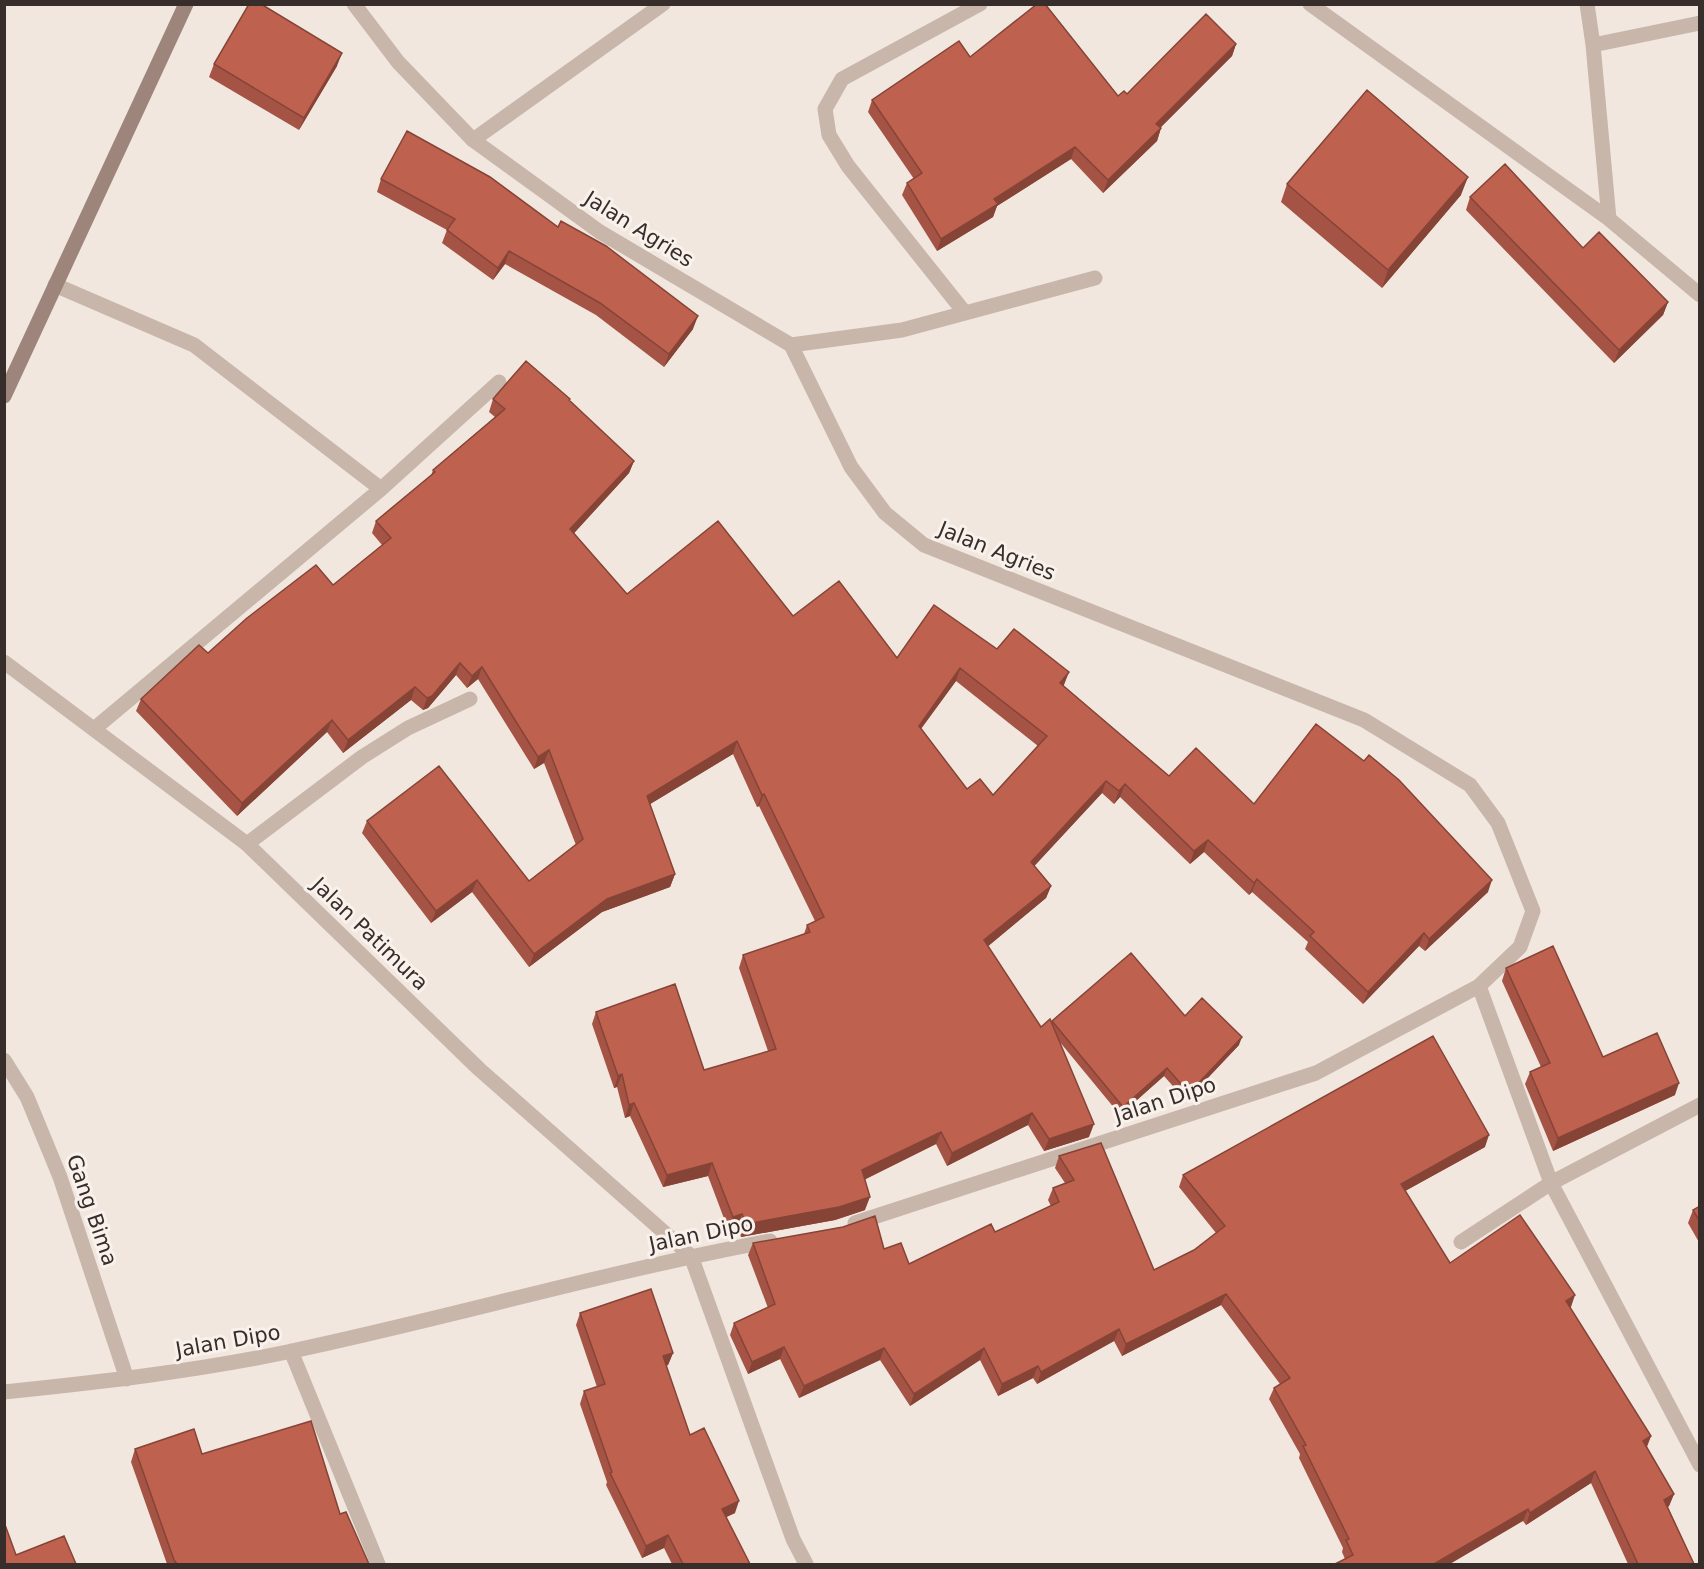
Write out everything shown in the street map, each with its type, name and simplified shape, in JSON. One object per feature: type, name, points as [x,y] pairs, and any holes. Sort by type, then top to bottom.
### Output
[{"type":"street","points":[[4,396],[126,138],[186,4]]},
{"type":"street","name":"Jalan Agries","points":[[354,4],[398,62],[472,140],[600,232],[791,345],[851,467],[885,513],[924,545],[1364,720],[1470,784],[1498,823],[1533,911],[1520,947],[1479,986]]},
{"type":"street","points":[[472,140],[663,4]]},
{"type":"street","points":[[965,313],[848,166],[830,135],[825,108],[842,78],[980,4]]},
{"type":"street","points":[[1310,4],[1609,219],[1700,295]]},
{"type":"street","points":[[1587,4],[1609,219]]},
{"type":"street","points":[[1593,45],[1700,23]]},
{"type":"street","points":[[791,345],[902,330],[1095,278]]},
{"type":"street","points":[[55,285],[194,345],[381,489]]},
{"type":"street","points":[[94,729],[381,489],[499,382]]},
{"type":"street","name":"Jalan Patimura","points":[[4,662],[247,844],[479,1069],[691,1256]]},
{"type":"street","points":[[247,844],[362,757],[408,728],[470,699]]},
{"type":"street","points":[[1479,986],[1551,1184],[1700,1465]]},
{"type":"street","name":"Jalan Dipo","points":[[837,1229],[1316,1073],[1479,986]]},
{"type":"street","name":"Gang Bima","points":[[4,1060],[27,1097],[60,1177],[127,1379]]},
{"type":"street","points":[[1461,1242],[1551,1184],[1700,1106]]},
{"type":"street","name":"Jalan Dipo","points":[[4,1392],[127,1379],[291,1351],[691,1256],[781,1239]]},
{"type":"street","points":[[691,1256],[793,1539],[806,1564]]},
{"type":"street","points":[[291,1351],[378,1564]]},
{"type":"building","points":[[249,4],[261,4],[342,53],[304,118],[214,64]]},
{"type":"building","points":[[1037,4],[1045,4],[1118,96],[1124,91],[1127,94],[1206,14],[1236,44],[1156,124],[1161,128],[1108,180],[1075,147],[994,199],[998,204],[941,239],[907,183],[922,173],[872,100],[959,41],[970,57]]},
{"type":"building","points":[[1367,90],[1468,177],[1388,270],[1287,184]]},
{"type":"building","points":[[407,131],[490,177],[558,227],[561,221],[606,246],[698,316],[669,354],[600,303],[509,251],[498,268],[447,230],[455,219],[381,179]]},
{"type":"building","points":[[1505,164],[1583,248],[1599,232],[1668,302],[1619,350],[1470,197]]},
{"type":"building","points":[[526,361],[570,399],[634,461],[570,529],[627,594],[718,521],[793,616],[839,581],[897,658],[934,605],[997,649],[1014,629],[1069,672],[1060,683],[1169,776],[1196,748],[1254,804],[1316,724],[1364,761],[1369,755],[1399,780],[1492,880],[1429,939],[1424,933],[1368,992],[1310,936],[1314,932],[1257,879],[1254,883],[1208,840],[1194,851],[1125,784],[1119,791],[1106,781],[1031,862],[1051,886],[984,940],[1041,1027],[1050,1019],[1094,1124],[1049,1139],[1032,1113],[952,1153],[941,1132],[862,1170],[870,1197],[839,1207],[746,1224],[742,1214],[733,1217],[712,1163],[667,1175],[634,1103],[629,1105],[622,1074],[618,1076],[596,1012],[675,984],[704,1070],[776,1049],[743,955],[810,932],[807,925],[824,917],[737,741],[647,796],[675,874],[607,899],[534,954],[477,880],[436,911],[367,821],[439,766],[529,881],[583,839],[549,750],[538,757],[482,667],[472,676],[460,663],[432,696],[427,698],[415,687],[348,740],[332,720],[242,803],[141,699],[199,645],[208,653],[247,618],[316,565],[333,585],[391,538],[376,521],[505,409],[493,399]],"holes":[[[960,668],[1047,736],[993,795],[980,779],[967,789],[919,726]]]},
{"type":"building","points":[[1553,946],[1603,1057],[1657,1033],[1679,1083],[1558,1138],[1530,1072],[1550,1063],[1506,968]]},
{"type":"building","points":[[1131,953],[1185,1016],[1202,998],[1242,1037],[1189,1093],[1167,1068],[1123,1107],[1052,1021]]},
{"type":"building","points":[[1433,1036],[1489,1135],[1401,1184],[1450,1263],[1520,1215],[1575,1295],[1566,1301],[1651,1436],[1643,1441],[1674,1494],[1664,1500],[1694,1564],[1638,1564],[1595,1471],[1530,1513],[1528,1509],[1434,1564],[1335,1564],[1353,1555],[1346,1540],[1349,1539],[1303,1446],[1306,1445],[1274,1388],[1290,1378],[1226,1294],[1126,1344],[1119,1329],[1041,1372],[1038,1366],[1002,1384],[984,1348],[914,1394],[884,1348],[804,1386],[784,1347],[752,1362],[734,1323],[775,1304],[753,1243],[843,1227],[875,1216],[884,1249],[901,1243],[909,1264],[991,1224],[995,1232],[1059,1202],[1053,1188],[1074,1180],[1059,1156],[1101,1143],[1154,1270],[1194,1250],[1225,1226],[1183,1175]]},
{"type":"building","points":[[1700,1206],[1700,1222],[1693,1210]]},
{"type":"building","points":[[651,1289],[673,1353],[663,1356],[690,1435],[704,1428],[739,1501],[722,1509],[750,1564],[683,1564],[668,1535],[646,1546],[610,1473],[612,1472],[584,1391],[605,1384],[580,1313]]},
{"type":"building","points":[[311,1421],[340,1514],[346,1512],[369,1564],[177,1564],[135,1449],[194,1429],[202,1454]]},
{"type":"building","points":[[4,1522],[16,1555],[64,1536],[76,1564],[4,1564]]}]
